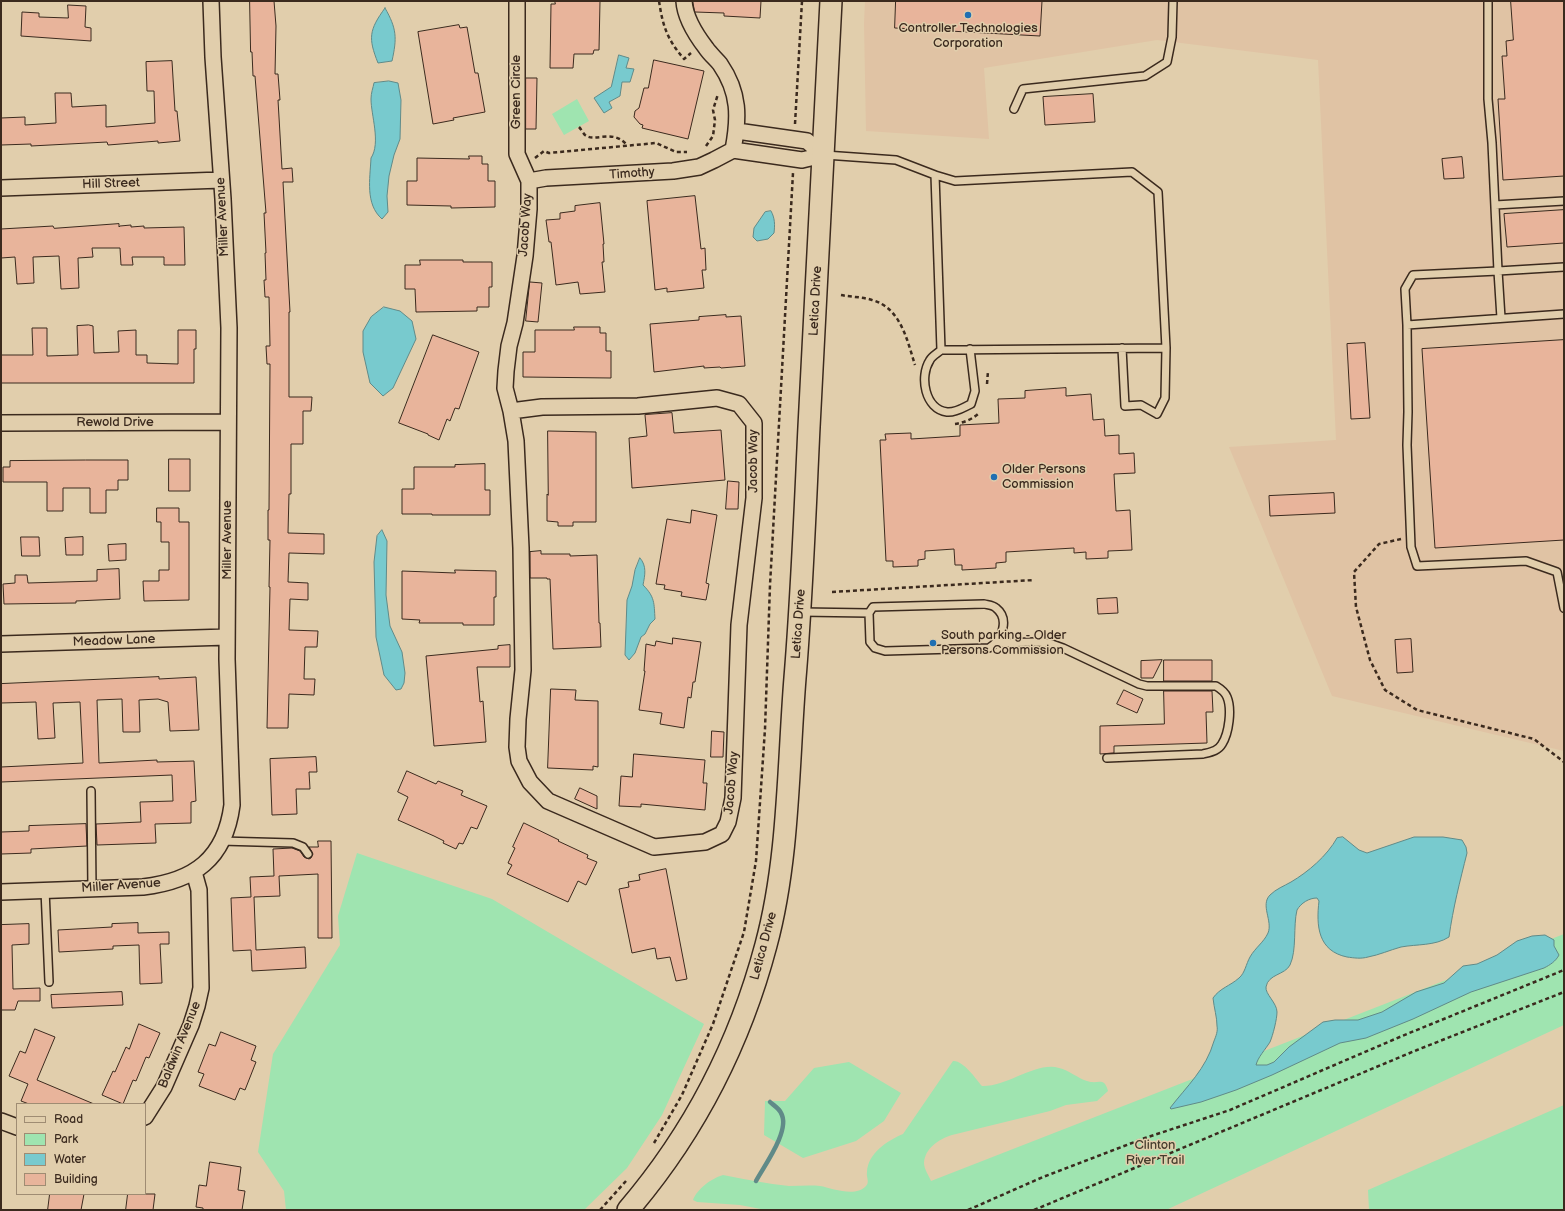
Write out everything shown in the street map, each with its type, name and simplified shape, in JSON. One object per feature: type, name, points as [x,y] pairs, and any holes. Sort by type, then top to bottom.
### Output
[{"type":"street","name":"Miller Avenue","points":[[1,892],[162,885],[181,879],[194,872],[214,853],[230,821],[232,805],[227,637],[229,328],[211,1]]},
{"type":"street","name":"Green Circle","points":[[517,1],[517,154],[526,175]]},
{"type":"street","points":[[684,1],[688,18],[697,36],[720,63],[729,79],[738,108],[733,150],[802,160],[823,155]]},
{"type":"street","name":"Letica Drive","points":[[628,1210],[669,1157],[704,1101],[717,1076],[749,1001],[766,945],[778,891],[801,612],[831,1]]},
{"type":"street","points":[[736,131],[807,141],[823,155]]},
{"type":"street","name":"Timothy","points":[[526,175],[546,178],[672,171],[698,166],[733,150]]},
{"type":"street","name":"Jacob Way","points":[[511,411],[542,407],[638,406],[717,398],[739,404],[754,423],[754,498],[739,625],[733,798],[728,822],[722,834],[705,842],[654,847],[548,801],[530,782],[519,761],[517,747],[518,719],[523,670],[521,548],[516,441],[506,388],[506,371],[525,256],[529,209],[526,175]]},
{"type":"street","name":"Hill Street","points":[[1,188],[222,180]]},
{"type":"street","name":"Rewold Drive","points":[[1,423],[228,422]]},
{"type":"street","name":"Meadow Lane","points":[[1,644],[227,637]]},
{"type":"street","name":"Baldwin Avenue","points":[[146,1115],[164,1087],[191,1025],[201,988],[199,890],[194,872]]},
{"type":"street","points":[[1,1121],[16,1127]]},
{"type":"lane","points":[[1014,109],[1023,89],[1145,76],[1167,62],[1172,37],[1173,1]]},
{"type":"lane","points":[[1488,1],[1488,99],[1492,143],[1501,318]]},
{"type":"lane","points":[[823,155],[896,160],[955,181],[1132,172],[1158,192],[1166,348],[1165,398],[1157,414],[1141,405],[1125,406],[1122,348]]},
{"type":"lane","points":[[935,175],[941,350]]},
{"type":"lane","points":[[1495,205],[1564,201]]},
{"type":"lane","points":[[1564,267],[1413,275],[1405,288],[1407,325],[1407,445],[1411,536],[1417,566],[1526,561],[1557,572],[1564,608]]},
{"type":"lane","points":[[1407,325],[1564,314]]},
{"type":"lane","points":[[970,349],[975,391],[971,404],[959,410],[948,412],[932,405],[926,393],[925,375],[930,361],[941,350],[970,349],[1166,348]]},
{"type":"lane","points":[[984,604],[995,607],[1001,614],[1004,622],[1002,635],[996,644],[989,648],[885,651],[875,648],[870,642],[869,613],[873,607],[984,604]]},
{"type":"lane","points":[[801,612],[869,613]]},
{"type":"lane","points":[[996,644],[1049,643],[1063,648],[1138,684],[1147,686],[1216,686],[1222,690],[1227,697],[1230,717],[1222,744],[1215,751],[1204,754],[1107,758]]},
{"type":"lane","points":[[91,791],[92,889]]},
{"type":"lane","points":[[221,841],[293,843],[303,847],[308,854]]},
{"type":"lane","points":[[45,890],[49,982]]},
{"type":"path","points":[[700,149],[707,146],[713,136],[715,120],[714,110],[718,92],[729,79]]},
{"type":"path","points":[[579,126],[585,135],[615,137],[621,139],[626,146]]},
{"type":"path","points":[[526,175],[544,151],[549,153],[656,143],[676,152],[693,153]]},
{"type":"path","points":[[1411,536],[1379,544],[1354,572],[1356,608],[1370,660],[1385,690],[1417,710],[1534,739],[1564,762]]},
{"type":"path","points":[[832,592],[1034,580]]},
{"type":"path","points":[[968,1210],[1043,1177],[1145,1138],[1230,1110],[1402,1036],[1564,970]]},
{"type":"path","points":[[1034,1210],[1417,1050],[1564,992]]},
{"type":"shaded area","points":[[865,1],[1564,1],[1564,751],[1332,696],[1229,447],[1336,440],[1318,60],[1157,40],[984,68],[989,139],[866,131]]},
{"type":"green space","points":[[577,99],[589,121],[564,135],[552,114]]},
{"type":"green space","points":[[357,853],[492,899],[704,1024],[662,1115],[627,1168],[584,1210],[286,1210],[284,1191],[258,1152],[273,1054],[340,945],[338,916]]},
{"type":"green space","name":"Clinton River Trail","points":[[1564,934],[1564,1025],[1166,1210],[766,1210],[740,1205],[697,1202],[693,1200],[705,1184],[723,1175],[789,1186],[820,1186],[850,1192],[861,1190],[867,1184],[868,1165],[875,1153],[879,1148],[903,1134],[953,1061],[965,1067],[982,1086],[1001,1083],[1041,1068],[1050,1067],[1063,1069],[1087,1081],[1102,1082],[1105,1084],[1108,1091],[1097,1101],[1066,1105],[1050,1111],[952,1135],[942,1139],[930,1149],[925,1158],[925,1168],[931,1181]]},
{"type":"green space","points":[[849,1062],[901,1093],[884,1121],[856,1141],[803,1158],[764,1135],[765,1101],[785,1101],[814,1068]]},
{"type":"green space","points":[[1564,1105],[1564,1210],[1369,1210],[1368,1190]]},
{"type":"water","points":[[385,8],[394,28],[395,46],[392,61],[378,63],[373,47],[372,34],[376,22]]},
{"type":"water","points":[[619,55],[629,58],[626,68],[634,69],[630,82],[622,82],[620,96],[609,102],[612,108],[604,113],[594,98],[611,87]]},
{"type":"water","points":[[389,81],[398,83],[401,100],[400,139],[389,176],[387,196],[388,212],[382,219],[373,206],[370,191],[371,158],[375,145],[375,129],[371,97],[374,83]]},
{"type":"water","points":[[771,211],[775,227],[774,233],[768,239],[757,241],[753,237],[754,228],[765,212]]},
{"type":"water","points":[[384,307],[400,311],[412,321],[416,339],[393,388],[383,396],[370,383],[363,352],[363,331],[371,317]]},
{"type":"water","points":[[382,530],[387,541],[386,595],[390,626],[402,652],[405,673],[404,683],[401,689],[396,690],[384,675],[376,637],[374,562],[377,536]]},
{"type":"water","points":[[640,558],[645,567],[643,585],[652,597],[655,619],[650,624],[645,634],[641,637],[635,653],[629,660],[625,655],[627,600],[632,586],[635,570]]},
{"type":"water","points":[[1343,837],[1359,850],[1367,853],[1414,837],[1443,837],[1462,840],[1466,847],[1467,853],[1449,937],[1438,942],[1401,947],[1365,958],[1347,957],[1337,954],[1330,949],[1321,936],[1318,919],[1319,901],[1317,898],[1306,901],[1297,910],[1294,945],[1290,965],[1284,971],[1270,979],[1267,983],[1266,990],[1273,1002],[1277,1015],[1270,1042],[1260,1056],[1256,1065],[1267,1065],[1274,1062],[1289,1047],[1323,1022],[1335,1020],[1358,1020],[1382,1012],[1416,992],[1444,983],[1463,966],[1477,964],[1497,955],[1517,941],[1532,936],[1545,935],[1554,940],[1554,946],[1559,955],[1553,963],[1544,968],[1471,992],[1413,1019],[1366,1038],[1340,1043],[1236,1090],[1201,1102],[1171,1109],[1170,1108],[1201,1069],[1211,1051],[1217,1030],[1217,1019],[1213,998],[1241,976],[1250,957],[1268,933],[1269,923],[1266,908],[1267,899],[1275,891],[1297,878],[1310,868],[1323,857],[1337,838]]},
{"type":"building","points":[[250,1],[274,1],[276,26],[275,74],[278,74],[280,100],[278,100],[282,169],[292,168],[293,182],[283,182],[290,312],[289,397],[312,397],[311,411],[303,411],[303,444],[291,444],[291,494],[289,494],[288,533],[324,534],[324,554],[289,553],[288,582],[308,583],[308,600],[290,599],[289,630],[318,631],[317,647],[305,647],[304,679],[315,679],[314,695],[289,694],[288,728],[267,728],[270,587],[270,540],[268,540],[268,510],[270,364],[267,364],[266,346],[270,346],[269,297],[265,297],[264,280],[266,280],[266,253],[264,213],[266,213],[255,76],[253,76],[251,52]]},
{"type":"building","points":[[555,1],[600,1],[599,50],[594,50],[593,54],[574,54],[573,68],[550,68],[551,4],[555,4]]},
{"type":"building","points":[[693,1],[761,1],[760,18],[724,16],[724,13],[695,12]]},
{"type":"building","name":"Controller Technologies Corporation","points":[[896,1],[1042,1],[1040,36],[895,28]]},
{"type":"building","points":[[1511,1],[1564,1],[1564,176],[1503,180],[1498,99],[1505,99],[1502,56],[1507,56],[1506,41],[1513,40]]},
{"type":"building","points":[[68,5],[86,6],[85,27],[91,28],[91,41],[21,36],[22,12],[39,13],[39,17],[68,18]]},
{"type":"building","points":[[459,25],[460,28],[467,27],[475,73],[478,73],[485,112],[453,118],[454,120],[433,124],[418,32]]},
{"type":"building","points":[[654,60],[704,71],[688,139],[642,128],[643,125],[640,124],[634,117],[635,111],[639,108],[644,88],[648,88]]},
{"type":"building","points":[[172,61],[175,111],[177,111],[180,141],[158,143],[158,141],[108,145],[107,142],[31,146],[31,144],[1,145],[1,118],[25,117],[25,125],[56,123],[55,93],[71,93],[72,107],[106,105],[106,127],[155,123],[154,91],[147,91],[146,62]]},
{"type":"building","points":[[526,78],[537,78],[536,129],[526,129]]},
{"type":"building","points":[[1093,94],[1095,122],[1045,125],[1043,97]]},
{"type":"building","points":[[469,156],[482,156],[482,164],[488,164],[488,181],[495,181],[495,207],[451,208],[451,206],[407,205],[407,181],[417,181],[417,158],[469,159]]},
{"type":"building","points":[[1462,157],[1464,178],[1444,179],[1442,159]]},
{"type":"building","points":[[695,196],[701,249],[705,248],[706,270],[702,270],[704,288],[667,292],[667,288],[655,290],[647,201]]},
{"type":"building","points":[[600,203],[604,244],[604,262],[602,262],[605,292],[580,294],[578,282],[556,285],[551,242],[549,242],[546,220],[560,219],[560,213],[575,211],[575,206]]},
{"type":"building","points":[[1564,210],[1564,243],[1507,247],[1504,214]]},
{"type":"building","points":[[119,224],[119,227],[131,225],[131,227],[144,226],[144,228],[184,227],[185,265],[164,265],[164,257],[132,257],[133,265],[121,265],[120,248],[92,248],[93,257],[78,258],[79,288],[61,289],[59,256],[33,257],[34,283],[17,284],[15,257],[1,258],[1,229],[53,226],[54,228]]},
{"type":"building","points":[[420,260],[492,262],[492,287],[489,287],[489,307],[477,307],[477,311],[416,312],[415,289],[405,289],[405,265],[420,265]]},
{"type":"building","points":[[530,282],[542,283],[538,322],[526,321]]},
{"type":"building","points":[[726,315],[726,317],[741,316],[745,366],[704,368],[704,366],[654,372],[650,324],[699,320],[699,317]]},
{"type":"building","points":[[77,326],[93,326],[94,353],[119,352],[118,331],[136,330],[136,355],[147,355],[147,363],[178,364],[178,330],[196,330],[196,349],[194,349],[194,383],[1,383],[1,355],[33,355],[32,328],[47,328],[47,356],[78,355]]},
{"type":"building","points":[[574,327],[600,327],[600,333],[606,333],[606,351],[611,351],[611,378],[523,377],[523,352],[535,352],[535,330],[574,330]]},
{"type":"building","points":[[433,335],[479,352],[459,409],[455,408],[450,421],[447,419],[439,440],[428,434],[399,423]]},
{"type":"building","points":[[1564,340],[1564,540],[1435,548],[1422,349]]},
{"type":"building","points":[[1365,343],[1370,418],[1351,419],[1347,344]]},
{"type":"building","name":"Older Persons Commission","points":[[1066,388],[1066,396],[1091,394],[1093,420],[1104,419],[1105,436],[1119,435],[1119,454],[1134,453],[1135,473],[1114,474],[1116,511],[1130,510],[1132,550],[1108,551],[1108,558],[1086,559],[1086,552],[1074,553],[1074,548],[1006,552],[1006,562],[996,563],[996,568],[962,570],[962,565],[955,565],[954,549],[925,551],[925,559],[918,560],[918,566],[893,567],[893,561],[886,561],[880,440],[886,440],[885,434],[911,433],[911,439],[960,436],[960,425],[999,423],[998,399],[1025,398],[1025,391]]},
{"type":"building","points":[[672,413],[674,433],[721,430],[725,480],[632,488],[629,438],[647,436],[645,415]]},
{"type":"building","points":[[548,431],[596,432],[596,522],[573,522],[573,526],[558,526],[558,522],[547,521]]},
{"type":"building","points":[[169,459],[190,459],[190,491],[169,491]]},
{"type":"building","points":[[128,460],[128,480],[118,480],[118,490],[106,490],[106,513],[90,513],[90,488],[63,488],[63,511],[47,511],[47,482],[3,482],[3,467],[10,467],[10,461]]},
{"type":"building","points":[[485,464],[485,490],[490,490],[490,515],[402,514],[402,489],[414,489],[414,467],[455,467],[455,465]]},
{"type":"building","points":[[728,481],[739,482],[738,509],[726,509]]},
{"type":"building","points":[[1334,493],[1335,513],[1270,516],[1269,496]]},
{"type":"building","points":[[157,508],[179,508],[179,522],[189,522],[189,600],[144,601],[143,581],[159,581],[159,570],[169,570],[169,542],[161,542],[161,522],[157,522]]},
{"type":"building","points":[[692,510],[717,515],[706,583],[709,584],[706,600],[681,596],[682,592],[664,589],[665,585],[656,584],[667,519],[690,523]]},
{"type":"building","points":[[21,537],[39,537],[40,556],[22,556]]},
{"type":"building","points":[[83,537],[83,555],[66,555],[65,538]]},
{"type":"building","points":[[126,544],[126,560],[109,561],[108,545]]},
{"type":"building","points":[[541,551],[541,554],[570,554],[570,556],[597,555],[601,647],[553,649],[550,579],[530,578],[530,552]]},
{"type":"building","points":[[119,569],[120,599],[76,601],[76,603],[4,604],[3,584],[15,583],[15,575],[27,575],[28,583],[97,581],[97,570]]},
{"type":"building","points":[[455,570],[496,571],[494,625],[419,623],[420,620],[402,619],[402,571],[455,573]]},
{"type":"building","points":[[1117,598],[1118,613],[1098,614],[1097,599]]},
{"type":"building","points":[[673,638],[701,642],[695,682],[693,682],[691,698],[688,697],[684,728],[660,724],[662,713],[639,710],[645,671],[646,644],[655,646],[656,641],[672,644]]},
{"type":"building","points":[[1411,639],[1413,672],[1397,673],[1395,640]]},
{"type":"building","points":[[510,645],[510,667],[477,667],[480,702],[483,701],[486,742],[434,746],[426,656],[498,649],[498,646]]},
{"type":"building","points":[[1162,660],[1153,678],[1141,678],[1141,661]]},
{"type":"building","points":[[1164,660],[1212,660],[1212,681],[1164,681]]},
{"type":"building","points":[[159,677],[159,679],[196,677],[199,730],[170,731],[168,702],[158,699],[139,700],[140,732],[123,732],[122,699],[97,700],[99,763],[157,760],[157,762],[194,761],[196,801],[191,802],[191,823],[155,824],[156,843],[97,845],[96,824],[141,822],[140,802],[173,801],[172,775],[1,782],[1,767],[83,763],[80,702],[53,703],[55,738],[38,739],[36,702],[1,703],[1,684]]},
{"type":"building","points":[[551,689],[576,690],[575,700],[598,701],[598,767],[593,766],[593,770],[548,768]]},
{"type":"building","points":[[1124,690],[1143,699],[1137,713],[1117,704]]},
{"type":"building","points":[[1164,691],[1212,691],[1213,712],[1206,712],[1207,743],[1114,746],[1114,753],[1100,754],[1100,726],[1164,724]]},
{"type":"building","points":[[712,731],[724,732],[723,757],[711,757]]},
{"type":"building","points":[[634,754],[705,760],[703,783],[707,783],[705,810],[641,804],[641,807],[619,806],[621,776],[632,777]]},
{"type":"building","points":[[316,757],[317,772],[309,772],[310,789],[296,789],[297,814],[272,815],[270,759]]},
{"type":"building","points":[[407,771],[436,784],[438,781],[463,791],[461,795],[487,806],[477,829],[471,827],[463,844],[459,843],[456,849],[443,843],[444,841],[434,836],[398,820],[408,797],[398,792]]},
{"type":"building","points":[[580,788],[597,796],[597,809],[575,799]]},
{"type":"building","points":[[524,823],[588,855],[587,858],[597,862],[586,885],[578,881],[568,902],[507,874],[512,865],[508,863],[515,848],[513,847]]},
{"type":"building","points":[[86,824],[87,846],[31,849],[31,853],[1,854],[1,832],[29,831],[29,826]]},
{"type":"building","points":[[318,841],[331,841],[332,938],[318,938],[318,874],[279,876],[280,896],[254,897],[256,950],[305,947],[306,968],[252,971],[251,950],[233,951],[231,898],[251,897],[250,877],[274,876],[273,849],[292,848],[300,851],[304,857],[309,859],[313,854],[309,847],[318,847]]},
{"type":"building","points":[[666,869],[687,979],[676,981],[670,957],[657,959],[655,948],[632,953],[619,889],[629,887],[628,882],[640,880],[639,875]]},
{"type":"building","points":[[138,923],[138,933],[169,932],[169,944],[160,944],[162,983],[140,984],[139,945],[113,946],[113,949],[59,952],[58,930],[112,927],[112,924]]},
{"type":"building","points":[[29,924],[29,944],[12,945],[13,989],[40,988],[40,1001],[18,1001],[15,1010],[1,1010],[1,925]]},
{"type":"building","points":[[122,992],[123,1005],[52,1008],[51,995]]},
{"type":"building","points":[[139,1024],[160,1033],[149,1058],[146,1057],[136,1081],[133,1080],[123,1103],[121,1103],[102,1095],[113,1071],[115,1072],[126,1047],[129,1049]]},
{"type":"building","points":[[35,1029],[55,1037],[37,1080],[92,1103],[26,1103],[21,1101],[28,1084],[9,1076],[20,1051],[25,1053]]},
{"type":"building","points":[[221,1032],[256,1046],[251,1060],[256,1062],[245,1090],[240,1088],[235,1100],[199,1086],[204,1074],[198,1072],[209,1044],[215,1046]]},
{"type":"building","points":[[210,1162],[241,1167],[238,1190],[245,1191],[242,1210],[203,1210],[203,1208],[196,1207],[199,1185],[206,1186]]},
{"type":"building","points":[[155,1194],[153,1210],[126,1210],[128,1195]]},
{"type":"building","points":[[50,1195],[84,1195],[81,1210],[48,1210]]},
{"type":"waterway","points":[[756,1181],[775,1148],[780,1138],[782,1129],[783,1120],[781,1113],[770,1102]]},
{"type":"place","name":"Controller Technologies Corporation","points":[[968,15]]},
{"type":"place","name":"Older Persons Commission","points":[[994,477]]},
{"type":"place","name":"South parking - Older Persons Commission","points":[[933,643]]}]
